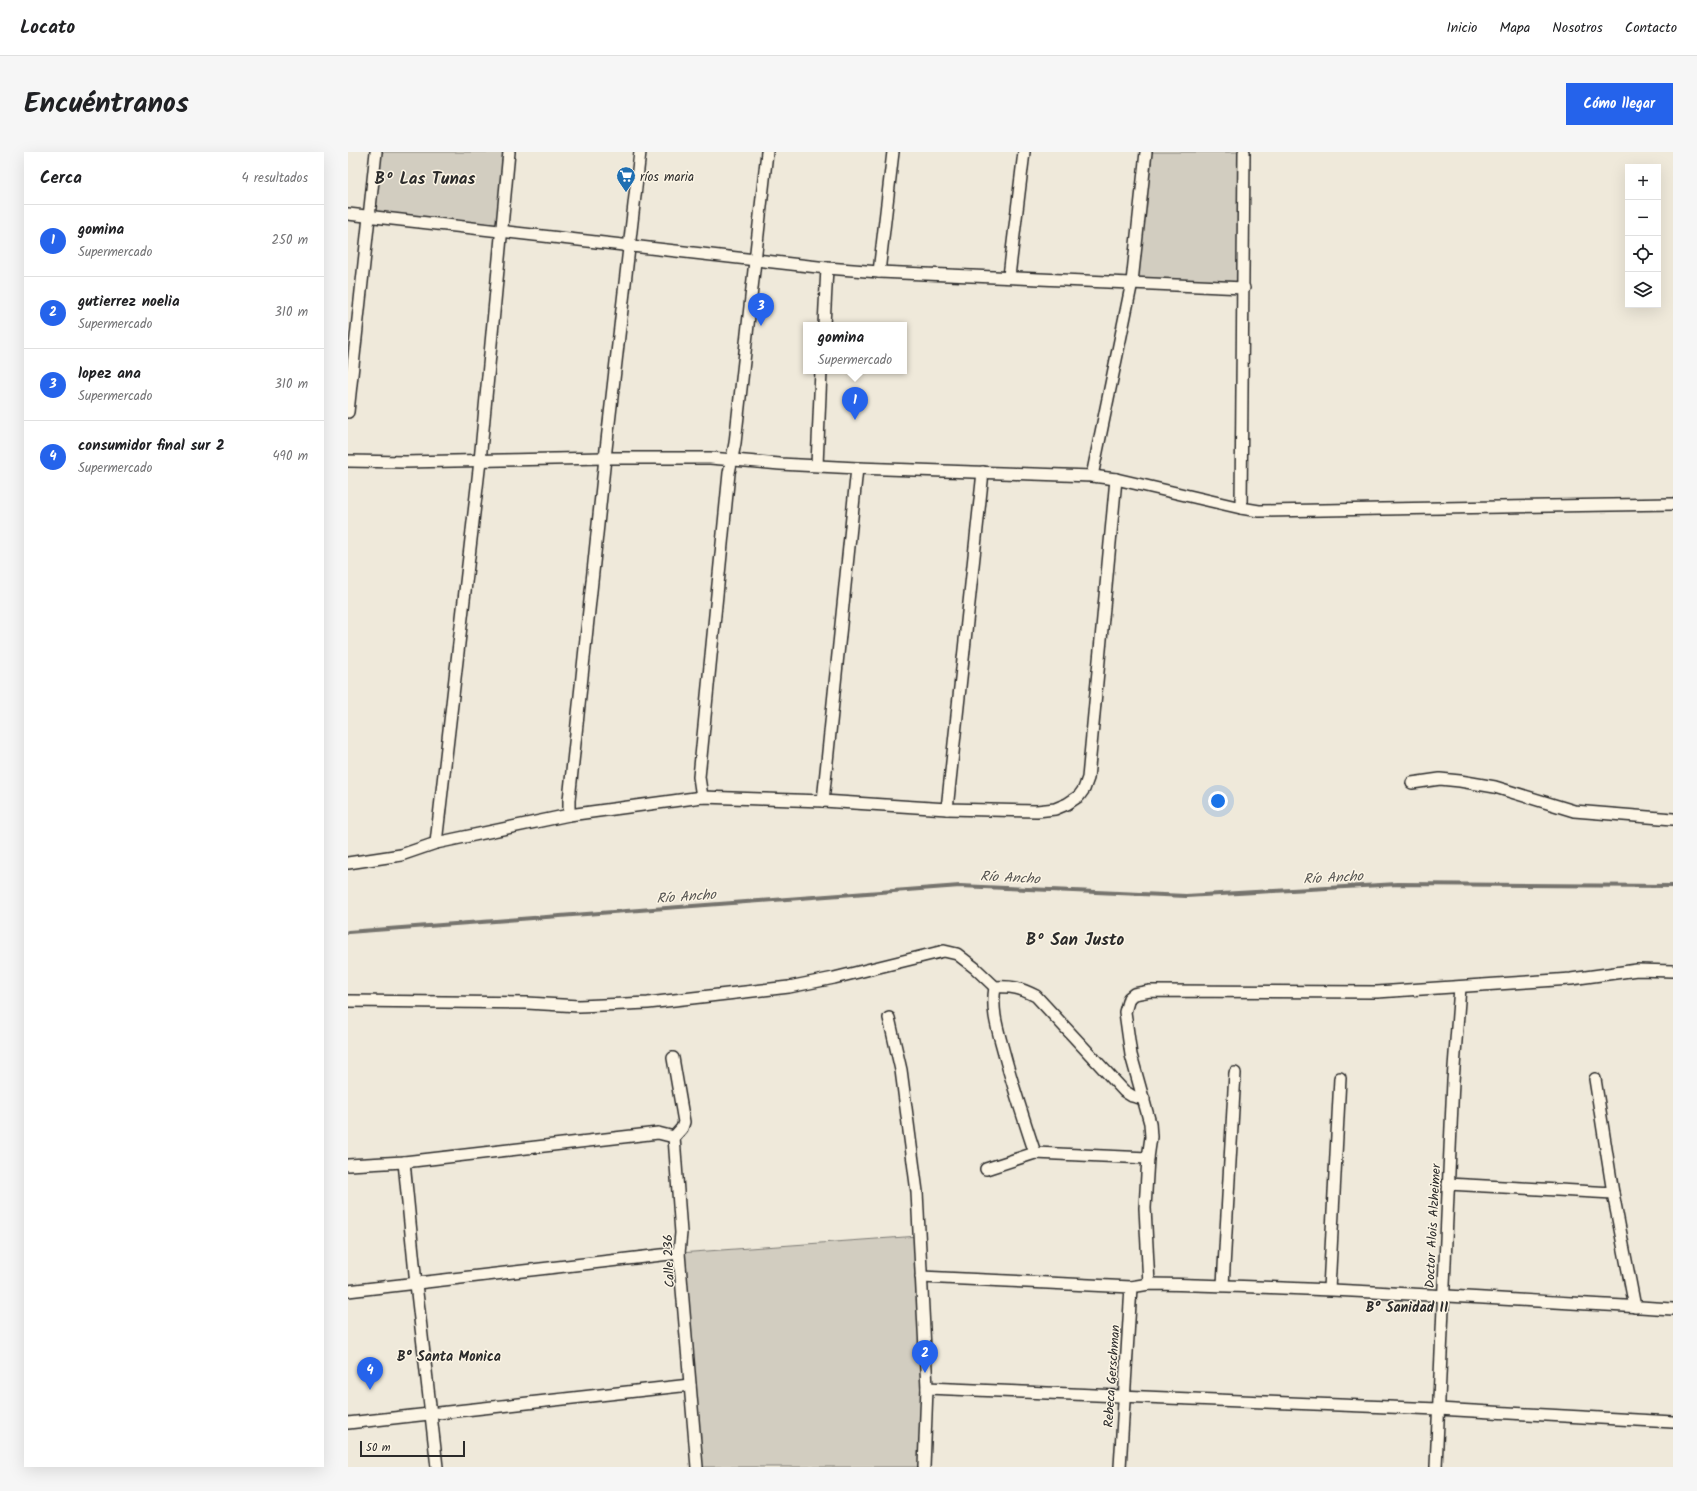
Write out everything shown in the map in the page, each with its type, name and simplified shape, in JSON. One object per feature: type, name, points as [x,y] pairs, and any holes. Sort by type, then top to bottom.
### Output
[{"type":"street","points":[[348,412],[376,152]]},
{"type":"street","points":[[436,844],[480,461],[500,231],[509,152]]},
{"type":"street","points":[[569,815],[570,792],[605,458],[640,152]]},
{"type":"street","points":[[702,797],[699,777],[700,762],[729,473],[732,459],[767,152]]},
{"type":"street","points":[[879,272],[893,152]]},
{"type":"street","points":[[1009,276],[1024,152]]},
{"type":"street","points":[[1092,476],[1132,282],[1146,152]]},
{"type":"street","points":[[1241,508],[1244,152]]},
{"type":"street","points":[[348,214],[754,258],[827,268],[879,272],[1009,276],[1244,288]]},
{"type":"street","points":[[824,322],[827,268]]},
{"type":"street","points":[[816,465],[821,374]]},
{"type":"street","points":[[348,461],[710,458],[857,468],[1092,476],[1116,479],[1241,508],[1275,511],[1673,504]]},
{"type":"street","points":[[823,801],[857,468]]},
{"type":"street","points":[[947,809],[983,472]]},
{"type":"street","points":[[348,863],[401,855],[436,844],[569,815],[702,797],[823,801],[947,809],[1037,811],[1055,809],[1067,804],[1079,796],[1084,789],[1088,778],[1116,479]]},
{"type":"street","points":[[1412,783],[1440,779],[1460,781],[1495,787],[1574,811],[1673,819]]},
{"type":"street","points":[[348,1001],[528,1003],[579,1006],[648,1003],[789,987],[834,978],[944,951],[957,954],[975,968],[995,987],[1016,987],[1036,996],[1124,1090],[1132,1096],[1144,1100]]},
{"type":"street","points":[[1149,1284],[1145,1208],[1148,1158],[1151,1137],[1150,1123],[1132,1055],[1125,1020],[1126,1005],[1129,998],[1134,994],[1150,991],[1377,992],[1571,979],[1637,970],[1673,971]]},
{"type":"street","points":[[995,987],[993,1013],[1009,1074],[1035,1153]]},
{"type":"street","name":"Doctor Alois Alzheimer","points":[[1436,1467],[1448,1184],[1460,987]]},
{"type":"street","points":[[890,1018],[901,1070],[918,1192],[927,1388],[924,1467]]},
{"type":"street","points":[[348,1165],[404,1162],[658,1133],[667,1134],[674,1137],[682,1128],[684,1122],[673,1058]]},
{"type":"street","points":[[1223,1285],[1235,1073]]},
{"type":"street","points":[[1329,1289],[1340,1078]]},
{"type":"street","points":[[1595,1079],[1612,1193],[1635,1307]]},
{"type":"street","name":"Calle 236","points":[[674,1137],[681,1233],[680,1253],[698,1467]]},
{"type":"street","points":[[986,1170],[1035,1153],[1148,1158]]},
{"type":"street","points":[[404,1162],[437,1467]]},
{"type":"street","points":[[1448,1184],[1612,1193]]},
{"type":"street","points":[[348,1292],[680,1253]]},
{"type":"street","points":[[921,1277],[1131,1287],[1149,1284],[1329,1289],[1443,1297],[1673,1309]]},
{"type":"street","name":"Rebeca Gerschman","points":[[1120,1467],[1131,1287]]},
{"type":"street","points":[[348,1423],[690,1384]]},
{"type":"street","points":[[927,1388],[1438,1409],[1673,1422]]},
{"type":"shaded area","points":[[377,152],[509,152],[500,231],[371,214]]},
{"type":"shaded area","points":[[1145,152],[1244,152],[1244,288],[1133,277]]},
{"type":"shaded area","points":[[919,1236],[924,1467],[698,1467],[679,1253]]},
{"type":"waterway","name":"Río Ancho","points":[[348,932],[960,886],[1186,896],[1398,884],[1673,886]]},
{"type":"place","name":"ríos maria","points":[[626,193]]},
{"type":"place","name":"lopez ana","points":[[761,326]]},
{"type":"place","name":"gomina","points":[[855,420]]},
{"type":"place","name":"gutierrez noelia","points":[[925,1373]]},
{"type":"place","name":"consumidor final sur 2","points":[[370,1390]]},
{"type":"district","name":"Bº Las Tunas","points":[[425,178]]},
{"type":"district","name":"Bº San Justo","points":[[1075,939]]},
{"type":"district","name":"B° Sanidad II","points":[[1407,1307]]},
{"type":"district","name":"B° Santa Monica","points":[[449,1356]]}]
